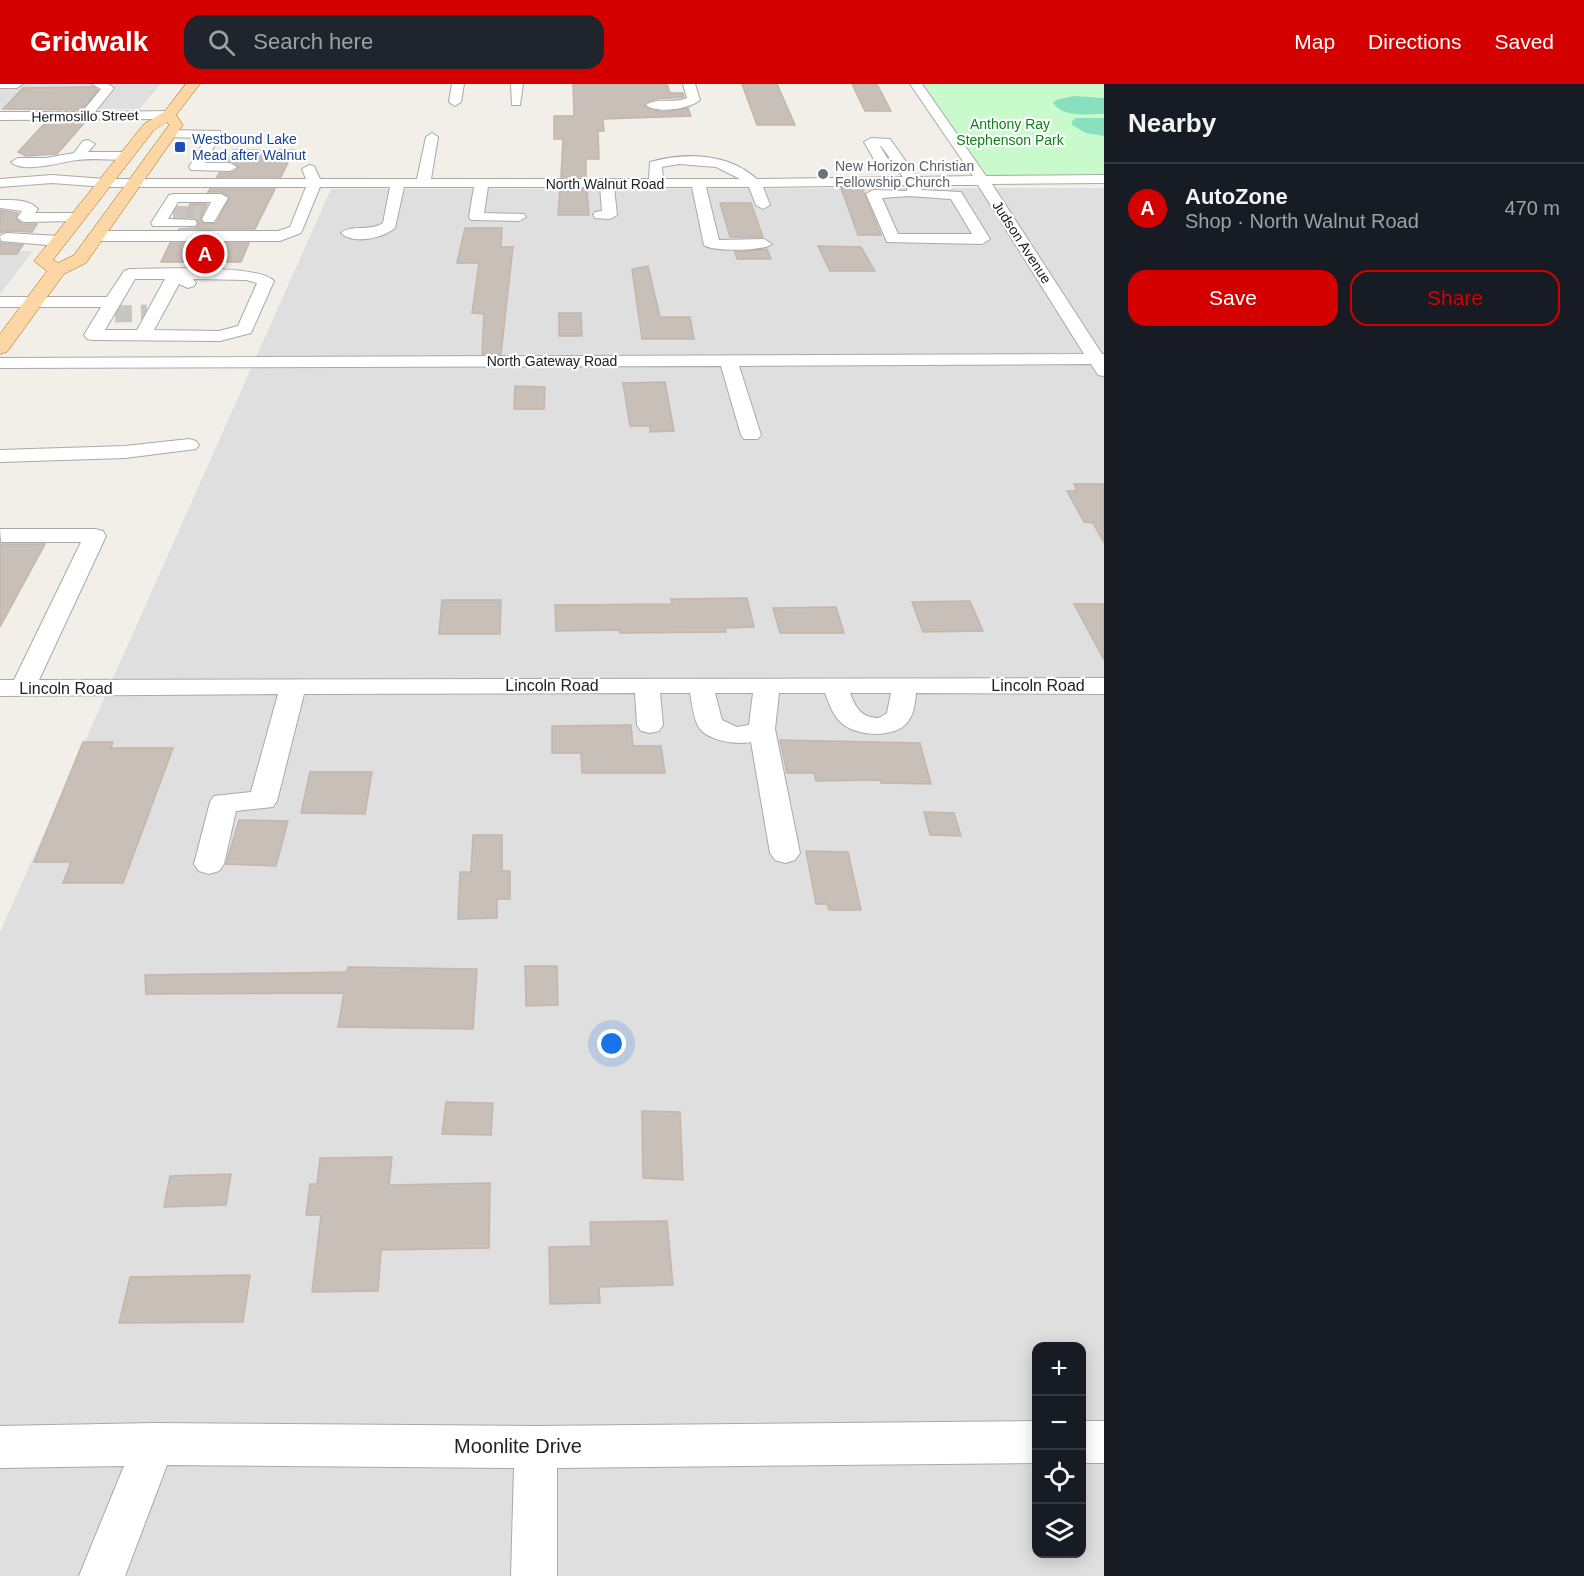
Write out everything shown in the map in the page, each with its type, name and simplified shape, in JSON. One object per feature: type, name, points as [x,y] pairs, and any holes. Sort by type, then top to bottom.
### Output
[{"type":"main road","points":[[0,348],[34,302],[52,263],[59,241],[149,127],[169,115],[193,84]]},
{"type":"main road","points":[[52,263],[80,259],[176,125],[169,115]]},
{"type":"street","points":[[0,84],[17,84]]},
{"type":"street","points":[[85,116],[108,88],[98,84]]},
{"type":"street","points":[[455,102],[459,84]]},
{"type":"street","points":[[516,102],[517,84]]},
{"type":"street","points":[[652,105],[683,105],[694,100],[689,84]]},
{"type":"street","name":"Judson Avenue","points":[[916,84],[982,180],[1101,363]]},
{"type":"street","name":"Hermosillo Street","points":[[0,116],[169,115]]},
{"type":"street","points":[[170,134],[215,134],[196,167],[242,168]]},
{"type":"street","points":[[423,183],[432,137]]},
{"type":"street","points":[[78,156],[88,144]]},
{"type":"street","points":[[4,167],[78,156],[126,156]]},
{"type":"street","points":[[656,184],[655,165],[679,161],[712,161],[726,164],[754,183],[763,205]]},
{"type":"street","points":[[902,166],[914,188]]},
{"type":"street","points":[[4,167],[29,171],[20,180]]},
{"type":"street","points":[[165,216],[280,236],[296,230],[315,183],[310,169],[299,169]]},
{"type":"street","name":"North Walnut Road","points":[[0,185],[20,180],[91,180],[105,183],[315,183],[342,190],[393,194],[423,183],[754,183],[914,188],[982,180],[1104,179]]},
{"type":"street","name":"North Walnut Road","points":[[0,185],[84,188],[105,183]]},
{"type":"street","points":[[482,183],[476,217],[519,217]]},
{"type":"street","points":[[600,215],[610,215],[608,184]]},
{"type":"street","points":[[698,184],[712,245],[764,244]]},
{"type":"street","points":[[914,188],[956,195],[982,239],[892,239],[873,194],[914,188]]},
{"type":"street","points":[[350,233],[371,234],[387,228],[392,222],[393,194]]},
{"type":"street","points":[[210,209],[283,197]]},
{"type":"street","points":[[140,251],[165,216],[174,198],[210,209],[230,219]]},
{"type":"street","points":[[0,204],[18,204],[31,209],[3,238]]},
{"type":"street","points":[[96,236],[165,216],[207,223],[210,209]]},
{"type":"street","points":[[24,218],[78,217]]},
{"type":"street","points":[[282,219],[301,218]]},
{"type":"street","points":[[3,238],[59,241]]},
{"type":"street","points":[[24,256],[52,263]]},
{"type":"street","points":[[130,274],[248,275],[266,281],[245,329],[220,336],[93,335],[115,304],[130,274]]},
{"type":"street","points":[[151,335],[157,303],[176,274]]},
{"type":"street","points":[[0,302],[115,304]]},
{"type":"street","points":[[728,360],[751,435]]},
{"type":"street","name":"North Gateway Road","points":[[0,363],[728,360],[1101,363]]},
{"type":"street","points":[[0,456],[125,452],[189,445]]},
{"type":"street","points":[[1,535],[96,536],[11,688]]},
{"type":"street","points":[[647,685],[650,725]]},
{"type":"street","name":"Lincoln Road","points":[[11,688],[647,685],[1104,686]]},
{"type":"street","points":[[701,685],[710,724],[728,734],[749,736],[762,729]]},
{"type":"street","points":[[767,685],[762,729],[785,853]]},
{"type":"street","points":[[835,685],[843,707],[850,718],[870,726],[889,723],[897,717],[902,704],[904,685]]},
{"type":"street","points":[[209,864],[224,802],[263,801],[292,686]]},
{"type":"street","name":"Moonlite Drive","points":[[0,1447],[154,1444],[536,1446],[1032,1442]]},
{"type":"street","points":[[1086,1442],[1104,1442]]},
{"type":"street","points":[[102,1576],[154,1444]]},
{"type":"street","points":[[534,1576],[536,1446]]},
{"type":"shaded area","points":[[0,84],[161,84],[139,109],[0,109]]},
{"type":"shaded area","points":[[1104,188],[1104,1576],[0,1576],[0,932],[331,189]]},
{"type":"shaded area","points":[[0,251],[33,251],[0,294]]},
{"type":"green space","name":"Anthony Ray Stephenson Park","points":[[916,84],[1104,84],[1104,179],[982,180]]},
{"type":"green space","points":[[1074,96],[1104,98],[1104,114],[1070,113],[1057,108],[1053,103],[1056,100]]},
{"type":"green space","points":[[1076,118],[1104,118],[1104,136],[1086,133],[1072,125],[1072,121]]},
{"type":"building","points":[[573,84],[667,84],[670,93],[683,93],[684,97],[655,99],[645,103],[644,106],[651,110],[665,112],[688,108],[691,116],[603,119],[604,131],[598,131],[599,159],[586,159],[586,177],[561,177],[563,139],[554,139],[554,116],[574,116]]},
{"type":"building","points":[[742,84],[777,84],[795,125],[757,125]]},
{"type":"building","points":[[852,84],[877,84],[891,111],[865,111]]},
{"type":"building","points":[[94,87],[98,90],[81,110],[3,109],[23,88]]},
{"type":"building","points":[[46,122],[85,122],[57,154],[26,156],[18,152]]},
{"type":"building","points":[[233,150],[294,150],[281,177],[217,177],[219,173],[231,173],[239,168],[231,161],[227,161]]},
{"type":"building","points":[[841,188],[862,188],[881,235],[858,235]]},
{"type":"building","points":[[210,189],[275,189],[255,229],[178,229],[195,228],[199,224],[195,218],[183,217],[190,204],[207,204],[200,220],[204,224],[216,223],[230,197],[221,192],[208,192]]},
{"type":"building","points":[[560,189],[587,189],[589,215],[558,215]]},
{"type":"building","points":[[720,203],[751,203],[763,237],[730,237]]},
{"type":"building","points":[[0,210],[18,213],[15,218],[23,224],[37,224],[32,232],[6,231],[0,233]]},
{"type":"building","points":[[465,228],[502,228],[501,247],[513,247],[501,354],[482,354],[484,314],[472,313],[479,263],[457,263]]},
{"type":"building","points":[[0,243],[23,245],[17,254],[0,254]]},
{"type":"building","points":[[170,243],[249,243],[241,262],[161,262]]},
{"type":"building","points":[[818,246],[861,247],[875,271],[830,271]]},
{"type":"building","points":[[767,249],[771,259],[737,259],[735,252]]},
{"type":"building","points":[[648,266],[660,317],[690,317],[694,339],[642,339],[632,269]]},
{"type":"building","points":[[559,313],[581,313],[582,336],[559,336]]},
{"type":"building","points":[[665,382],[674,431],[650,432],[650,426],[630,426],[623,383]]},
{"type":"building","points":[[515,386],[545,387],[544,409],[514,409]]},
{"type":"building","points":[[1074,484],[1104,484],[1104,543],[1093,523],[1084,522],[1067,491],[1077,491]]},
{"type":"building","points":[[0,544],[45,544],[0,627]]},
{"type":"building","points":[[747,598],[754,627],[725,628],[726,632],[556,631],[555,605],[672,604],[671,599]]},
{"type":"building","points":[[442,600],[501,600],[500,634],[439,634]]},
{"type":"building","points":[[970,601],[983,631],[923,632],[912,602]]},
{"type":"building","points":[[1074,604],[1104,604],[1104,660]]},
{"type":"building","points":[[836,607],[844,633],[780,633],[773,608]]},
{"type":"building","points":[[631,725],[633,746],[661,746],[665,773],[582,773],[581,753],[552,753],[552,726]]},
{"type":"building","points":[[780,740],[920,743],[931,784],[881,783],[880,780],[816,781],[814,773],[787,773]]},
{"type":"building","points":[[83,742],[113,742],[111,748],[173,748],[123,883],[63,883],[71,862],[34,862]]},
{"type":"building","points":[[310,772],[372,772],[365,814],[301,813]]},
{"type":"building","points":[[924,812],[954,813],[961,836],[930,835]]},
{"type":"building","points":[[239,820],[288,821],[276,866],[226,864]]},
{"type":"building","points":[[473,835],[502,835],[502,871],[510,871],[510,899],[497,899],[497,918],[458,919],[460,872],[471,872]]},
{"type":"building","points":[[806,851],[848,852],[861,910],[829,910],[827,904],[816,904]]},
{"type":"building","points":[[525,966],[557,966],[558,1005],[526,1006]]},
{"type":"building","points":[[348,967],[477,969],[473,1029],[338,1027],[344,993],[146,994],[145,975],[347,972]]},
{"type":"building","points":[[446,1102],[493,1103],[491,1135],[442,1134]]},
{"type":"building","points":[[642,1111],[680,1112],[683,1180],[643,1178]]},
{"type":"building","points":[[392,1157],[389,1185],[490,1183],[489,1248],[381,1250],[378,1291],[312,1292],[321,1215],[306,1215],[310,1184],[317,1184],[320,1158]]},
{"type":"building","points":[[231,1174],[226,1205],[164,1207],[170,1176]]},
{"type":"building","points":[[667,1221],[673,1285],[599,1287],[600,1303],[550,1304],[549,1247],[591,1246],[590,1222]]},
{"type":"building","points":[[250,1275],[243,1322],[119,1323],[130,1277]]},
{"type":"tunnel","points":[[173,213],[200,213]]},
{"type":"tunnel","points":[[115,314],[147,313]]},
{"type":"place","name":"Westbound Lake Mead after Walnut","points":[[180,147]]},
{"type":"place","name":"New Horizon Christian Fellowship Church","points":[[823,174]]},
{"type":"place","name":"AutoZone","points":[[205,254]]}]
